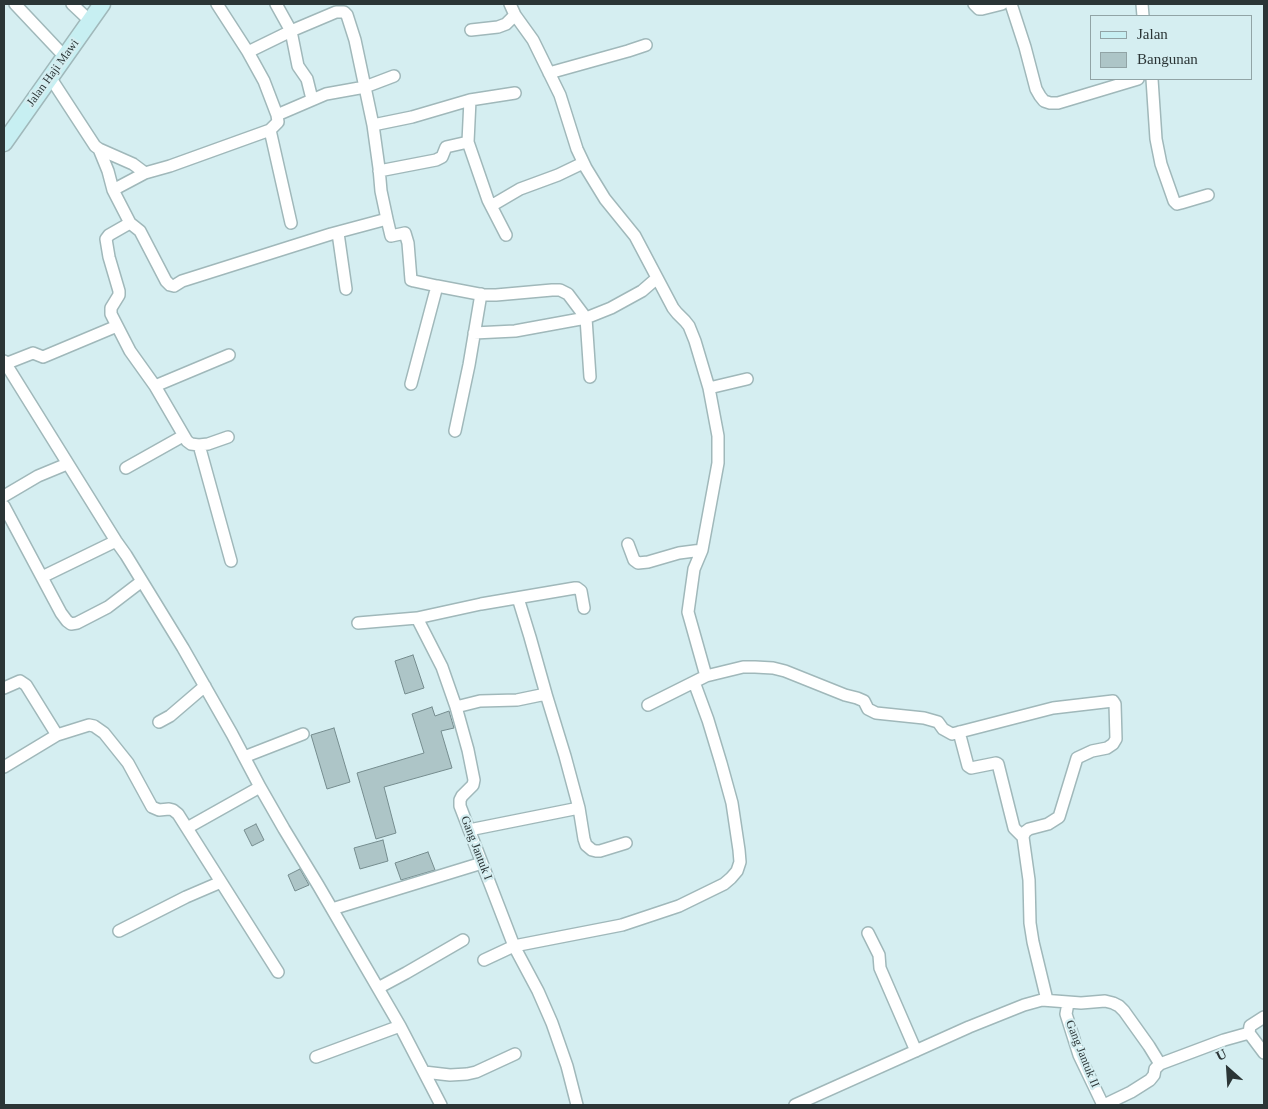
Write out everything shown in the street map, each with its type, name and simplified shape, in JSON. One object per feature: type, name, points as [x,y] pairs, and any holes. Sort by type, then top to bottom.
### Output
[{"type":"street","points":[[15,4],[65,57]]},
{"type":"street","points":[[72,4],[90,20]]},
{"type":"street","name":"Jalan Haji Mawi","points":[[4,143],[102,4]]},
{"type":"street","points":[[113,190],[146,173],[270,130],[278,122],[269,91],[248,52],[217,4]]},
{"type":"street","points":[[276,4],[292,31],[298,66],[307,79],[312,99]]},
{"type":"street","points":[[510,4],[515,15],[533,40],[560,95],[577,149],[584,163],[605,199],[635,236],[677,313],[686,320],[695,341],[709,388],[718,436],[718,456],[702,550],[694,569],[688,612],[706,676]]},
{"type":"street","points":[[974,4],[979,9],[1002,4]]},
{"type":"street","points":[[1011,4],[1036,89],[1044,101],[1058,103],[1135,80]]},
{"type":"street","points":[[248,52],[336,12],[344,12],[347,15],[355,40],[365,87],[373,126],[381,191],[391,236],[405,234],[408,243],[411,280],[496,296],[552,290],[560,290],[568,294],[586,318],[590,376]]},
{"type":"street","points":[[471,30],[498,27],[506,24],[515,15]]},
{"type":"street","points":[[549,73],[646,45]]},
{"type":"street","points":[[277,115],[326,94],[365,87],[394,76]]},
{"type":"street","points":[[50,77],[95,146],[133,164],[146,173]]},
{"type":"street","points":[[1152,80],[1156,139],[1161,164],[1174,201],[1177,204],[1208,196]]},
{"type":"street","points":[[373,126],[470,100],[515,93]]},
{"type":"street","points":[[470,100],[468,142],[479,177],[506,235]]},
{"type":"street","points":[[270,130],[291,223]]},
{"type":"street","points":[[379,171],[436,160],[442,158],[446,147],[468,142]]},
{"type":"street","points":[[99,149],[113,190],[130,222],[140,231],[166,281],[174,286],[182,281],[338,232],[387,219]]},
{"type":"street","points":[[491,206],[509,194],[584,163]]},
{"type":"street","points":[[130,222],[109,235],[106,239],[119,291],[119,295],[110,311],[130,351],[155,386],[183,436],[191,444],[199,445],[228,437]]},
{"type":"street","points":[[338,232],[346,289]]},
{"type":"street","points":[[474,333],[515,330],[586,318],[611,308],[642,291],[657,278]]},
{"type":"street","points":[[411,384],[437,286]]},
{"type":"street","points":[[456,431],[481,294]]},
{"type":"street","points":[[117,326],[43,357],[32,353],[5,362],[67,464],[142,581],[205,686],[260,787],[400,1026],[441,1105]]},
{"type":"street","points":[[155,386],[230,355]]},
{"type":"street","points":[[709,388],[747,379]]},
{"type":"street","points":[[126,468],[183,436]]},
{"type":"street","points":[[199,445],[230,561]]},
{"type":"street","points":[[4,496],[38,476],[67,464]]},
{"type":"street","points":[[4,506],[61,613],[71,624],[77,623],[108,607],[142,581]]},
{"type":"street","points":[[42,577],[116,541]]},
{"type":"street","points":[[628,544],[634,560],[638,563],[679,553],[702,550]]},
{"type":"street","points":[[358,623],[417,618],[481,604],[578,588],[581,591],[584,608]]},
{"type":"street","points":[[518,598],[565,756],[579,808],[586,845],[592,850],[600,851],[626,843]]},
{"type":"street","name":"Gang Jantuk I","points":[[417,618],[442,667],[468,750],[474,780],[473,785],[462,796],[460,806],[514,946],[552,1024],[567,1066],[577,1105]]},
{"type":"street","points":[[648,705],[706,676],[743,667],[773,668],[785,671],[845,695],[861,699],[868,709],[876,713],[924,718],[938,722],[943,729],[952,734],[1053,708],[1112,701],[1114,703],[1116,739],[1113,744],[1107,748],[1092,751],[1077,758],[1059,817],[1048,824],[1029,829],[1023,837],[1029,880],[1032,942],[1047,1000]]},
{"type":"street","points":[[4,688],[17,682],[23,682],[57,735]]},
{"type":"street","points":[[484,960],[514,946],[622,925],[679,906],[724,884],[731,878],[740,862],[740,850],[732,803],[722,763],[694,682]]},
{"type":"street","points":[[159,722],[170,716],[205,686]]},
{"type":"street","points":[[456,707],[480,701],[517,700],[546,694]]},
{"type":"street","points":[[4,767],[57,735],[89,725],[98,728],[128,763],[152,807],[159,810],[166,808],[178,814],[278,972]]},
{"type":"street","points":[[959,732],[968,766],[971,768],[998,764],[1014,828],[1023,837]]},
{"type":"street","points":[[244,757],[303,734]]},
{"type":"street","points":[[188,828],[260,787]]},
{"type":"street","points":[[469,830],[579,808]]},
{"type":"street","points":[[332,909],[482,863]]},
{"type":"street","points":[[119,931],[186,897],[221,882]]},
{"type":"street","points":[[868,933],[879,956],[880,968],[916,1051]]},
{"type":"street","points":[[378,988],[462,940]]},
{"type":"street","points":[[795,1105],[1002,1013],[1031,1003],[1047,1000],[1068,1003],[1113,1002],[1119,1006],[1160,1064]]},
{"type":"street","name":"Gang Jantuk II","points":[[1068,1003],[1066,1014],[1079,1054],[1103,1105]]},
{"type":"street","points":[[1264,1017],[1250,1026],[1249,1033],[1264,1053]]},
{"type":"street","points":[[316,1056],[400,1026]]},
{"type":"street","points":[[1103,1105],[1150,1080],[1154,1075],[1154,1069],[1160,1064],[1224,1040],[1249,1033]]},
{"type":"street","points":[[424,1072],[450,1075],[467,1074],[476,1072],[515,1054]]},
{"type":"building","points":[[413,655],[424,688],[405,694],[395,661]]},
{"type":"building","points":[[432,707],[435,716],[449,711],[454,728],[441,731],[452,768],[384,787],[396,833],[376,839],[357,773],[424,753],[412,714]]},
{"type":"building","points":[[334,728],[350,782],[327,789],[311,735]]},
{"type":"building","points":[[256,824],[264,840],[252,846],[244,830]]},
{"type":"building","points":[[383,840],[388,861],[360,869],[354,848]]},
{"type":"building","points":[[428,852],[435,870],[401,880],[395,863]]},
{"type":"building","points":[[300,869],[309,885],[295,891],[288,875]]}]
